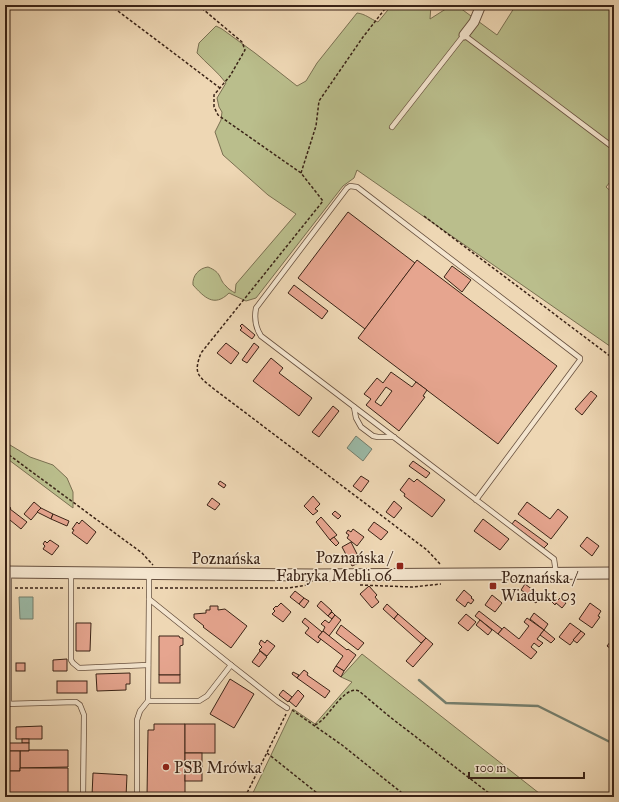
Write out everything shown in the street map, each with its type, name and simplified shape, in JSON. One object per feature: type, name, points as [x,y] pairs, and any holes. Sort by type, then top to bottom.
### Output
[{"type":"street","points":[[464,35],[474,22],[481,5]]},
{"type":"street","name":"Poznańska","points":[[7,572],[152,573],[444,579],[614,573]]},
{"type":"lane","points":[[392,127],[464,35],[614,148]]},
{"type":"lane","points":[[476,500],[580,358],[354,186],[350,186],[256,308],[254,316],[257,331],[394,438],[554,559],[556,574]]},
{"type":"lane","points":[[354,406],[356,418],[361,426],[373,436],[394,438]]},
{"type":"lane","points":[[7,572],[9,588],[7,704],[76,702],[80,704],[84,715],[83,797]]},
{"type":"lane","points":[[72,572],[71,660],[73,663],[79,668],[148,665]]},
{"type":"lane","points":[[136,797],[137,720],[140,711],[148,701],[149,588],[152,573]]},
{"type":"lane","points":[[149,599],[231,666],[288,708]]},
{"type":"lane","points":[[148,701],[199,701],[206,696],[231,666]]},
{"type":"path","points":[[110,5],[220,88]]},
{"type":"path","points":[[198,5],[242,42],[244,50],[230,76],[214,95],[214,108],[218,115],[301,173],[323,201],[201,353],[197,370],[201,378],[214,389],[427,550],[438,561],[444,579],[412,587],[356,585]]},
{"type":"path","points":[[301,173],[316,126],[319,100],[363,37],[388,5]]},
{"type":"path","points":[[424,216],[614,360]]},
{"type":"path","points":[[5,452],[142,553],[153,564],[152,573]]},
{"type":"path","points":[[9,588],[288,588],[314,584]]},
{"type":"path","points":[[315,725],[320,723],[350,690],[355,689],[448,763],[494,797]]},
{"type":"path","points":[[246,797],[288,708],[315,725],[342,745],[407,797]]},
{"type":"path","points":[[267,753],[322,797]]},
{"type":"green space","points":[[392,5],[431,5],[430,19],[452,5],[456,5],[497,35],[516,5],[614,5],[614,177],[606,187],[614,194],[614,349],[357,170],[354,178],[343,186],[256,298],[246,301],[229,293],[219,300],[214,300],[205,297],[193,285],[197,273],[208,267],[213,269],[229,289],[235,293],[236,284],[296,214],[268,195],[223,155],[215,132],[221,120],[222,112],[217,98],[226,83],[197,53],[199,43],[216,26],[255,53],[297,86],[306,81],[317,63],[357,13],[363,14],[378,22]]},
{"type":"green space","points":[[5,442],[30,457],[53,465],[67,478],[73,492],[73,508],[5,457]]},
{"type":"green space","points":[[362,654],[544,797],[251,797],[293,709],[315,724],[352,682],[341,677]]},
{"type":"shaded area","points":[[356,436],[372,449],[363,461],[347,448]]},
{"type":"shaded area","points":[[19,597],[33,597],[33,619],[20,619]]},
{"type":"building","points":[[348,212],[415,263],[365,329],[298,278]]},
{"type":"building","points":[[417,260],[557,366],[498,444],[358,338]]},
{"type":"building","points":[[452,266],[471,280],[462,292],[444,277]]},
{"type":"building","points":[[294,285],[328,311],[322,319],[288,293]]},
{"type":"building","points":[[242,324],[255,335],[252,339],[240,330],[242,328],[240,326]]},
{"type":"building","points":[[226,343],[239,353],[231,364],[217,353]]},
{"type":"building","points":[[254,343],[259,347],[247,363],[242,360]]},
{"type":"building","points":[[271,358],[283,368],[279,373],[312,398],[299,416],[253,381]]},
{"type":"building","points":[[391,372],[412,387],[416,382],[427,390],[423,396],[425,397],[399,431],[366,405],[371,399],[364,394],[377,378],[383,383]],"holes":[[[386,387],[392,391],[381,406],[375,402]]]},
{"type":"building","points":[[591,391],[597,396],[582,415],[575,409]]},
{"type":"building","points":[[333,406],[339,411],[319,437],[312,432]]},
{"type":"building","points":[[413,461],[430,473],[426,478],[409,466]]},
{"type":"building","points":[[361,476],[369,481],[361,492],[353,486]]},
{"type":"building","points":[[409,478],[414,482],[417,479],[445,500],[432,517],[404,496],[405,494],[400,490]]},
{"type":"building","points":[[220,481],[226,485],[224,488],[218,484]]},
{"type":"building","points":[[313,496],[320,504],[315,509],[318,511],[313,515],[304,506]]},
{"type":"building","points":[[212,498],[220,504],[215,510],[207,505]]},
{"type":"building","points":[[394,501],[402,508],[394,518],[386,512]]},
{"type":"building","points":[[34,502],[41,508],[31,520],[24,514]]},
{"type":"building","points":[[527,502],[550,519],[558,509],[568,517],[551,539],[518,514]]},
{"type":"building","points":[[5,504],[11,508],[6,514],[5,513]]},
{"type":"building","points":[[41,508],[53,514],[51,519],[37,512]]},
{"type":"building","points":[[10,509],[27,522],[21,529],[5,516]]},
{"type":"building","points":[[335,511],[341,516],[338,519],[332,514]]},
{"type":"building","points":[[53,514],[69,521],[67,526],[51,519]]},
{"type":"building","points":[[321,517],[337,535],[330,540],[316,522]]},
{"type":"building","points":[[483,519],[509,539],[500,550],[474,531]]},
{"type":"building","points":[[82,520],[96,532],[87,544],[72,533],[74,530],[72,529],[77,522],[79,524]]},
{"type":"building","points":[[515,520],[548,544],[544,548],[512,524]]},
{"type":"building","points":[[374,522],[388,532],[381,540],[368,530]]},
{"type":"building","points":[[353,529],[364,537],[357,546],[347,538],[349,535],[346,533],[348,530],[351,532]]},
{"type":"building","points":[[334,537],[339,543],[336,546],[330,540]]},
{"type":"building","points":[[587,537],[599,546],[592,556],[580,546]]},
{"type":"building","points":[[614,538],[614,547],[610,544]]},
{"type":"building","points":[[50,540],[59,546],[52,555],[43,549],[45,546],[43,544],[45,541],[47,543]]},
{"type":"building","points":[[351,542],[361,562],[352,566],[342,547]]},
{"type":"building","points":[[525,584],[537,593],[533,598],[521,590]]},
{"type":"building","points":[[369,586],[377,595],[375,597],[379,602],[372,608],[360,594]]},
{"type":"building","points":[[464,590],[474,600],[471,604],[468,602],[465,607],[456,600]]},
{"type":"building","points":[[295,591],[304,598],[299,604],[290,597]]},
{"type":"building","points":[[492,595],[502,603],[495,612],[485,605]]},
{"type":"building","points":[[528,595],[533,598],[535,595],[539,598],[536,603],[527,597]]},
{"type":"building","points":[[554,597],[558,600],[560,598],[566,603],[562,608],[556,603],[555,605],[551,601]]},
{"type":"building","points":[[304,598],[309,601],[304,608],[299,604]]},
{"type":"building","points":[[321,601],[332,611],[328,616],[317,606]]},
{"type":"building","points":[[281,603],[291,612],[283,622],[272,614],[275,611],[273,609]]},
{"type":"building","points":[[590,603],[601,611],[598,616],[600,617],[592,628],[579,619]]},
{"type":"building","points":[[387,604],[398,614],[394,619],[383,609]]},
{"type":"building","points":[[210,606],[218,606],[218,610],[225,609],[247,626],[231,648],[203,627],[204,626],[194,618],[194,614],[206,613],[206,610],[210,610]]},
{"type":"building","points":[[479,611],[502,629],[498,634],[475,616]]},
{"type":"building","points":[[332,612],[335,615],[332,619],[328,616]]},
{"type":"building","points":[[534,613],[548,624],[544,630],[530,619]]},
{"type":"building","points":[[398,614],[426,638],[421,643],[394,619]]},
{"type":"building","points":[[466,614],[476,622],[468,631],[458,623]]},
{"type":"building","points":[[335,615],[341,620],[329,636],[323,631],[325,627],[321,624],[325,620],[329,623]]},
{"type":"building","points":[[305,618],[322,632],[318,637],[321,639],[318,643],[305,633],[309,628],[302,622]]},
{"type":"building","points":[[527,618],[544,630],[537,639],[543,643],[539,647],[534,643],[531,647],[537,652],[531,659],[498,634],[504,627],[519,639],[529,626],[524,622]]},
{"type":"building","points":[[480,620],[492,630],[488,635],[476,625]]},
{"type":"building","points":[[76,623],[91,623],[90,651],[76,651]]},
{"type":"building","points":[[570,623],[581,631],[570,645],[559,637]]},
{"type":"building","points":[[341,625],[364,643],[358,650],[336,633]]},
{"type":"building","points":[[544,630],[555,639],[551,643],[540,635]]},
{"type":"building","points":[[323,631],[347,650],[348,649],[356,655],[344,671],[336,666],[343,656],[318,637]]},
{"type":"building","points":[[581,631],[585,634],[577,643],[573,640]]},
{"type":"building","points":[[159,636],[179,636],[180,638],[183,638],[183,645],[180,646],[180,675],[159,675]]},
{"type":"building","points":[[614,637],[614,651],[607,646]]},
{"type":"building","points":[[426,638],[433,644],[413,667],[406,661]]},
{"type":"building","points":[[261,640],[265,643],[267,640],[275,646],[267,656],[259,650],[262,647],[259,644]]},
{"type":"building","points":[[260,651],[267,657],[259,667],[252,662]]},
{"type":"building","points":[[67,659],[67,671],[53,671],[53,660]]},
{"type":"building","points":[[16,663],[25,663],[25,671],[16,671]]},
{"type":"building","points":[[336,666],[344,671],[341,677],[333,671]]},
{"type":"building","points":[[304,670],[308,673],[307,675],[330,691],[325,698],[297,678]]},
{"type":"building","points":[[293,672],[299,675],[297,678],[292,674]]},
{"type":"building","points":[[130,673],[130,684],[126,684],[126,690],[97,691],[96,674]]},
{"type":"building","points":[[159,675],[180,675],[180,683],[159,683]]},
{"type":"building","points":[[230,679],[254,694],[234,728],[210,714]]},
{"type":"building","points":[[57,681],[87,681],[87,693],[57,693]]},
{"type":"building","points":[[283,690],[292,697],[288,702],[279,695]]},
{"type":"building","points":[[298,690],[304,696],[296,707],[289,701]]},
{"type":"building","name":"PSB Mrówka","points":[[154,724],[185,724],[185,797],[147,797],[148,730],[154,730]]},
{"type":"building","points":[[185,724],[215,724],[215,753],[185,753]]},
{"type":"building","points":[[42,726],[42,739],[16,739],[16,727]]},
{"type":"building","points":[[22,739],[29,739],[29,743],[22,743]]},
{"type":"building","points":[[5,743],[29,743],[29,751],[5,751]]},
{"type":"building","points":[[68,750],[68,767],[20,768],[20,751]]},
{"type":"building","points":[[5,751],[20,751],[20,771],[5,771]]},
{"type":"building","points":[[185,753],[202,753],[202,781],[185,781]]},
{"type":"building","points":[[20,768],[68,768],[68,797],[5,797],[5,771],[20,771]]},
{"type":"building","points":[[93,773],[127,775],[126,797],[92,796]]},
{"type":"waterway","points":[[419,680],[446,703],[538,706],[614,744]]},
{"type":"place","name":"Poznańska / Fabryka Mebli 06","points":[[400,566]]},
{"type":"place","name":"Poznańska / Wiadukt 03","points":[[493,586]]},
{"type":"place","name":"PSB Mrówka","points":[[166,767]]}]
